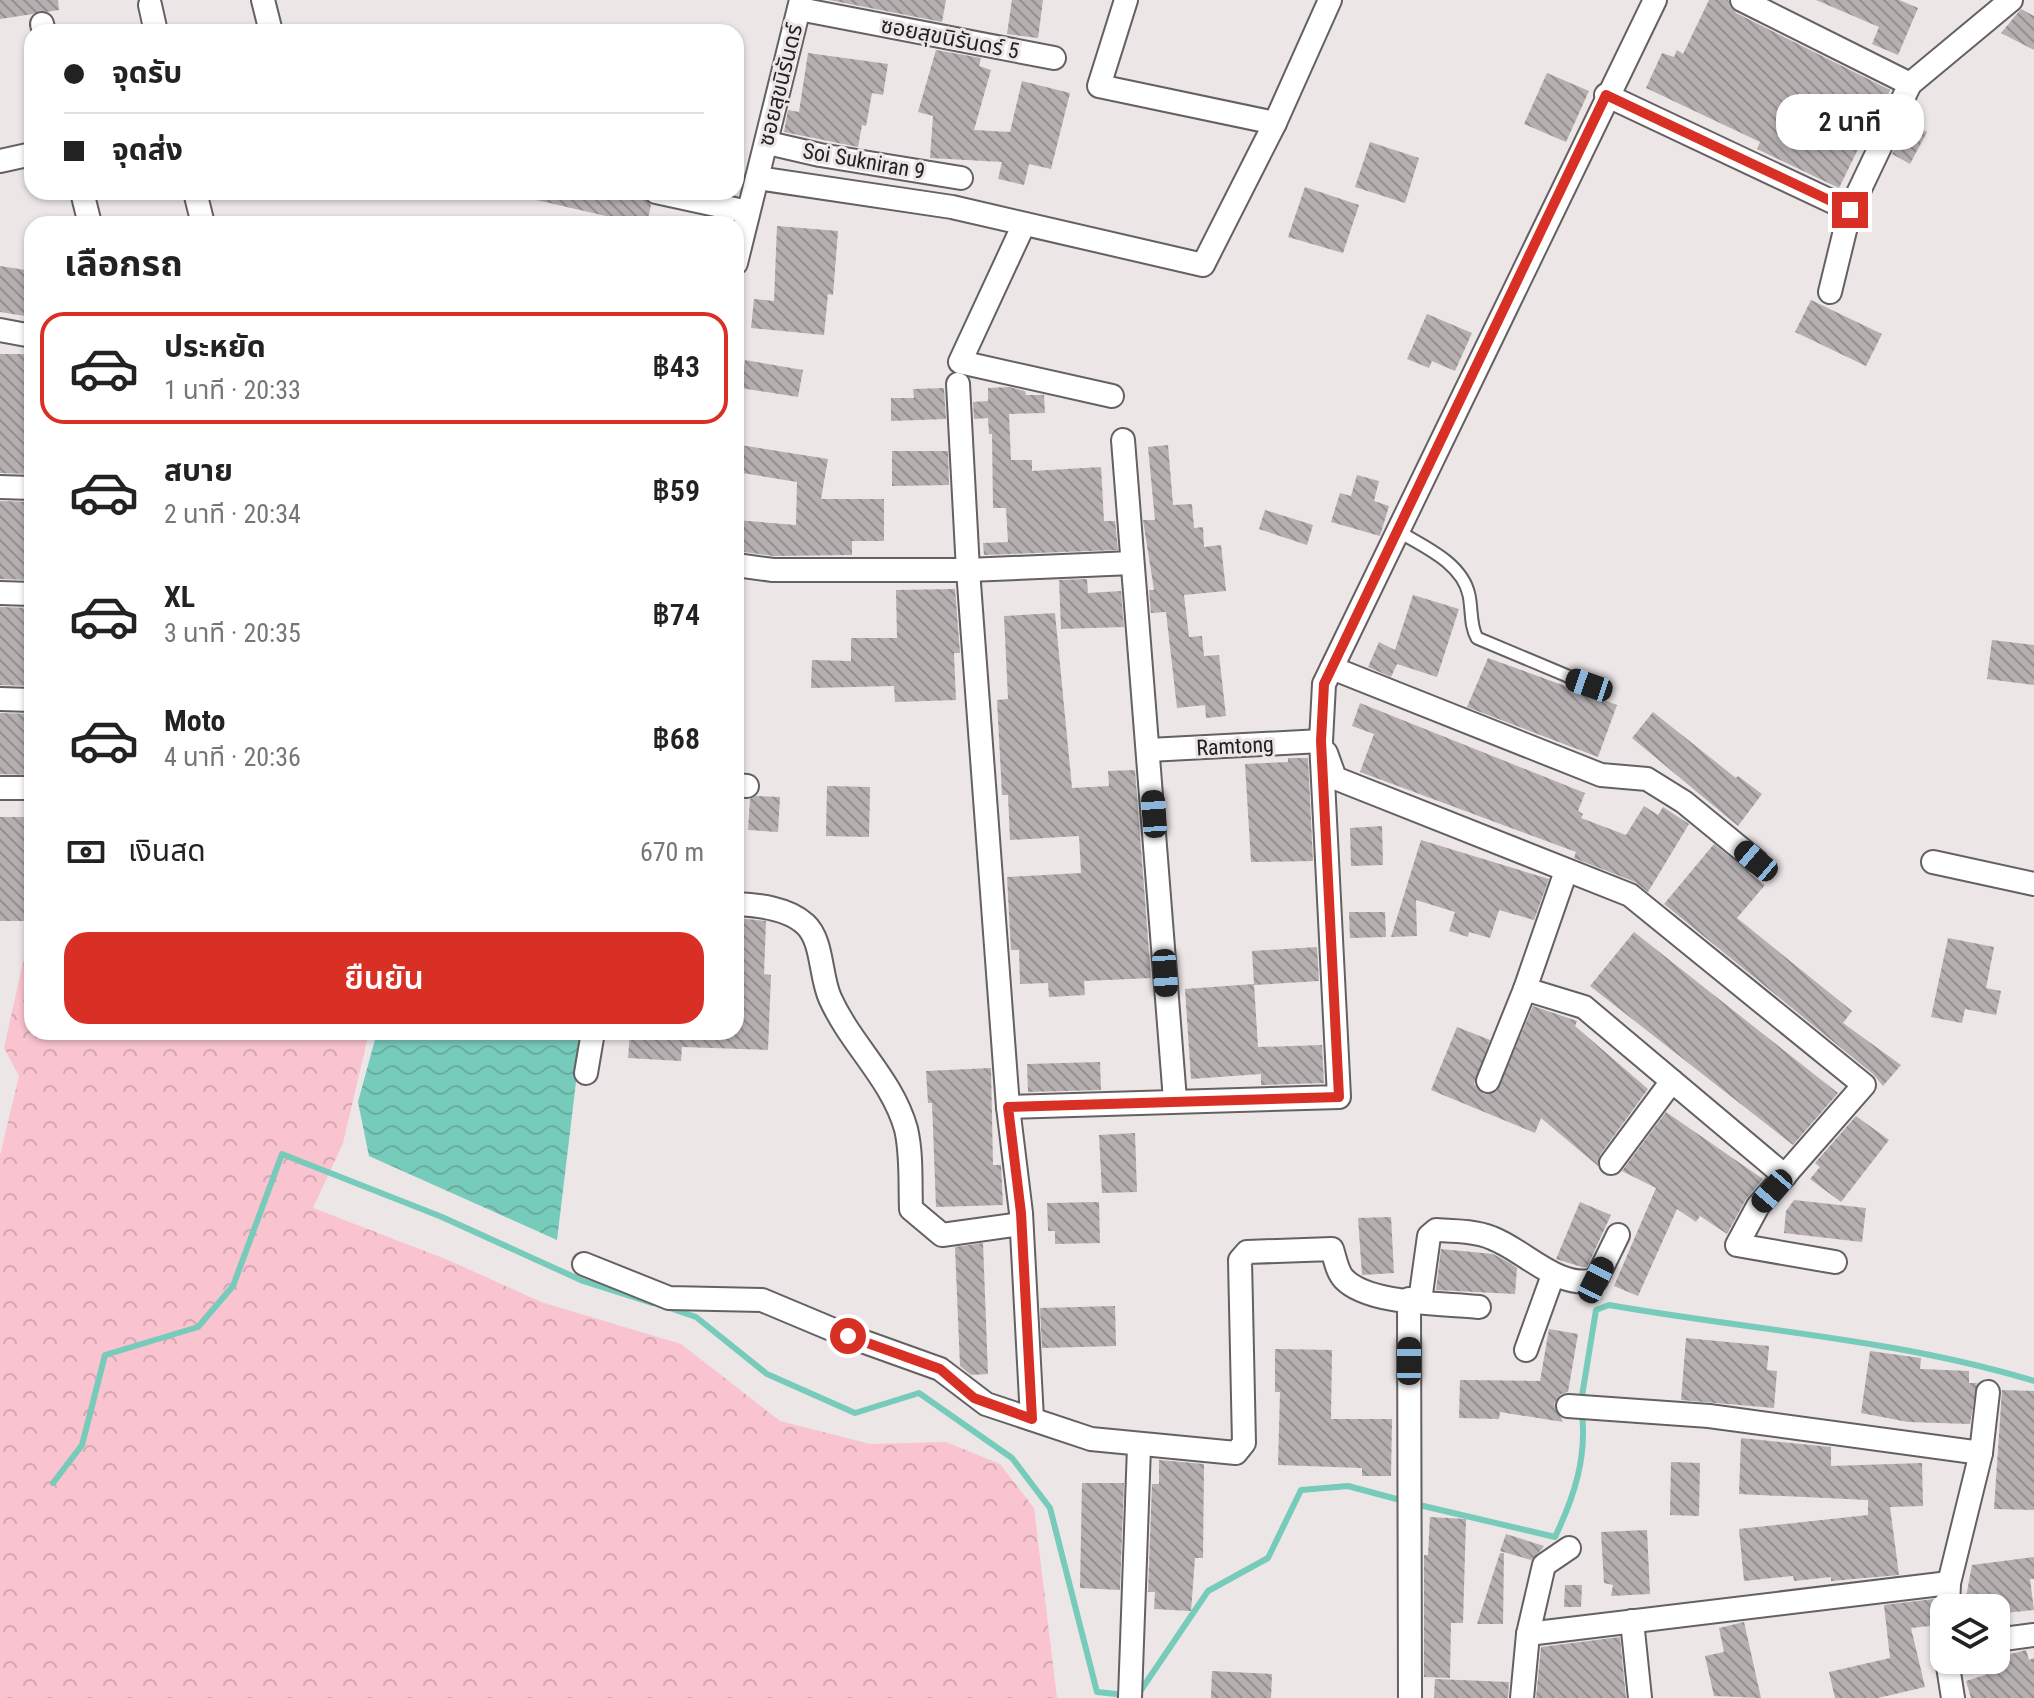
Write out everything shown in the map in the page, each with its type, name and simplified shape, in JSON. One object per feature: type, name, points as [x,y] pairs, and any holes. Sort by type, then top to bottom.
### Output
[{"type":"street","points":[[263,0],[269,24]]},
{"type":"street","points":[[1126,0],[1099,86],[1275,123]]},
{"type":"street","points":[[1008,1107],[1339,1097],[1321,741],[1324,684],[1606,95],[1655,0]]},
{"type":"street","points":[[1742,0],[1910,84]]},
{"type":"street","points":[[1830,292],[1850,210],[1910,84],[2011,0]]},
{"type":"street","points":[[757,178],[952,207],[1203,265],[1275,123],[1326,1]]},
{"type":"street","name":"ซอยสุขนิรันดร์ 5","points":[[800,4],[1054,58]]},
{"type":"street","name":"ซอยสุขนิรันดร์","points":[[744,229],[768,143],[800,4]]},
{"type":"street","points":[[150,5],[154,24]]},
{"type":"street","points":[[1606,95],[1850,210]]},
{"type":"street","name":"Soi Sukniran 9","points":[[768,143],[961,178]]},
{"type":"street","points":[[0,161],[24,156]]},
{"type":"street","points":[[693,200],[748,212]]},
{"type":"street","points":[[1024,224],[960,362],[1112,396]]},
{"type":"street","points":[[0,330],[24,334]]},
{"type":"street","points":[[958,384],[968,570],[1008,1107],[1021,1224],[1032,1419]]},
{"type":"street","points":[[1123,440],[1175,1100]]},
{"type":"street","points":[[0,487],[24,488]]},
{"type":"street","points":[[744,566],[773,570],[968,570],[1132,563]]},
{"type":"street","points":[[0,593],[24,594]]},
{"type":"street","points":[[1332,668],[1601,775],[1647,779],[1684,802],[1756,861]]},
{"type":"street","points":[[0,699],[24,700]]},
{"type":"street","points":[[1321,741],[1335,778],[1630,895],[1864,1085],[1758,1206],[1737,1245],[1835,1262]]},
{"type":"street","name":"Ramtong","points":[[1149,750],[1321,741]]},
{"type":"street","points":[[0,788],[24,788]]},
{"type":"street","points":[[1933,862],[2034,884]]},
{"type":"street","points":[[1488,1081],[1525,989],[1566,871]]},
{"type":"street","points":[[744,905],[779,910],[808,926],[815,939],[822,980],[840,1020],[892,1093],[907,1132],[911,1209],[942,1235],[1021,1224]]},
{"type":"street","points":[[1525,989],[1584,1007],[1785,1176]]},
{"type":"street","points":[[586,1073],[592,1040]]},
{"type":"street","points":[[1611,1163],[1672,1081]]},
{"type":"street","points":[[1410,1698],[1408,1455],[1415,1300],[1429,1236],[1436,1230],[1481,1234],[1496,1239],[1553,1275],[1588,1282],[1596,1280],[1618,1235]]},
{"type":"street","points":[[584,1264],[669,1298],[762,1300],[940,1369],[974,1398],[1091,1439],[1139,1447],[1236,1453],[1244,1443],[1240,1260],[1247,1252],[1332,1249],[1342,1277],[1361,1290],[1479,1307]]},
{"type":"street","points":[[1526,1350],[1553,1275]]},
{"type":"street","points":[[1949,1594],[1981,1453],[1988,1392]]},
{"type":"street","points":[[1568,1406],[1709,1416],[1981,1453]]},
{"type":"street","points":[[1130,1693],[1139,1447]]},
{"type":"street","points":[[1522,1698],[1528,1634],[1544,1565],[1569,1548]]},
{"type":"street","points":[[1528,1634],[1949,1583]]},
{"type":"street","points":[[1632,1621],[1640,1698]]},
{"type":"street","points":[[2010,1638],[2034,1635]]},
{"type":"street","points":[[1949,1674],[1953,1698]]},
{"type":"lane","points":[[1396,529],[1460,574],[1469,593],[1477,638],[1589,685]]},
{"type":"green space","points":[[24,957],[24,1040],[367,1040],[343,1143],[313,1208],[448,1260],[541,1302],[681,1344],[780,1421],[870,1444],[946,1442],[1000,1464],[1034,1508],[1057,1698],[0,1698],[0,1155],[19,1076],[4,1048]]},
{"type":"water","points":[[375,1040],[581,1040],[557,1240],[369,1156],[358,1102]]},
{"type":"building","points":[[0,0],[58,0],[59,10],[0,19]]},
{"type":"building","points":[[829,0],[946,0],[942,22]]},
{"type":"building","points":[[1012,0],[1043,0],[1038,38],[1007,34]]},
{"type":"building","points":[[1709,0],[1728,0],[1736,13],[1890,90],[1867,142],[1863,139],[1839,188],[1757,149],[1760,142],[1646,88],[1662,53],[1674,57],[1677,50],[1683,54]]},
{"type":"building","points":[[1816,0],[1899,0],[1918,8],[1898,55],[1872,44],[1879,27]]},
{"type":"building","points":[[2021,9],[2034,16],[2034,50],[2001,33]]},
{"type":"building","points":[[936,50],[981,58],[979,66],[991,70],[974,130],[1010,132],[1022,81],[1070,93],[1051,169],[1029,164],[1024,185],[998,179],[1002,162],[930,158],[933,116],[918,112]]},
{"type":"building","points":[[808,53],[888,64],[883,95],[872,93],[866,126],[862,125],[858,147],[784,132],[788,110],[799,112]]},
{"type":"building","points":[[1547,73],[1589,91],[1566,142],[1524,124]]},
{"type":"building","points":[[1908,122],[1927,132],[1910,164],[1892,154]]},
{"type":"building","points":[[1370,142],[1419,158],[1405,203],[1355,187]]},
{"type":"building","points":[[1305,187],[1359,205],[1343,253],[1288,237]]},
{"type":"building","points":[[536,200],[647,200],[651,205],[649,216],[606,216]]},
{"type":"building","points":[[777,226],[838,231],[833,295],[828,294],[824,335],[751,328],[754,299],[774,301]]},
{"type":"building","points":[[0,266],[24,270],[24,316],[0,312]]},
{"type":"building","points":[[1811,300],[1882,334],[1866,366],[1795,332]]},
{"type":"building","points":[[1427,314],[1472,333],[1455,371],[1432,361],[1429,368],[1407,359]]},
{"type":"building","points":[[0,354],[24,354],[24,474],[0,473]]},
{"type":"building","points":[[745,360],[803,370],[798,397],[744,388]]},
{"type":"building","points":[[1009,387],[1025,391],[1026,395],[1044,395],[1045,413],[1009,414],[1011,460],[1032,460],[1032,471],[1101,467],[1104,521],[1115,521],[1118,550],[984,555],[983,543],[1008,542],[1006,508],[993,508],[992,434],[989,434],[988,418],[974,419],[973,402],[988,401],[988,388]]},
{"type":"building","points":[[944,388],[946,419],[891,421],[891,398],[914,398],[913,389]]},
{"type":"building","points":[[1168,445],[1173,505],[1192,504],[1194,528],[1203,527],[1204,547],[1221,545],[1226,591],[1184,595],[1189,637],[1202,636],[1204,656],[1219,655],[1226,716],[1206,718],[1205,705],[1177,708],[1166,612],[1151,613],[1149,590],[1154,590],[1143,520],[1155,520],[1148,447]]},
{"type":"building","points":[[744,446],[828,459],[821,499],[884,499],[884,541],[852,541],[852,555],[774,556],[744,552],[744,521],[796,525],[797,482],[744,473]]},
{"type":"building","points":[[892,451],[948,451],[949,485],[892,486]]},
{"type":"building","points":[[1357,475],[1379,481],[1374,501],[1389,506],[1380,536],[1331,522],[1340,493],[1351,496]]},
{"type":"building","points":[[0,501],[24,502],[24,580],[0,579]]},
{"type":"building","points":[[1265,510],[1313,525],[1307,545],[1259,529]]},
{"type":"building","points":[[1087,579],[1088,593],[1121,591],[1124,627],[1061,629],[1059,580]]},
{"type":"building","points":[[955,589],[960,653],[954,653],[956,700],[895,702],[894,686],[811,688],[812,660],[851,661],[851,638],[897,638],[896,590]]},
{"type":"building","points":[[1413,595],[1459,609],[1437,677],[1397,664],[1391,677],[1368,667],[1379,642],[1395,650]]},
{"type":"building","points":[[0,607],[24,608],[24,686],[0,685]]},
{"type":"building","points":[[1055,613],[1072,788],[1109,786],[1108,771],[1135,770],[1151,978],[1084,981],[1085,995],[1049,997],[1048,983],[1020,984],[1019,950],[1011,950],[1007,877],[1081,873],[1079,836],[1010,840],[1008,795],[1002,795],[997,700],[1008,699],[1004,616]]},
{"type":"building","points":[[1992,640],[2034,645],[2034,685],[1987,679]]},
{"type":"building","points":[[1488,658],[1617,705],[1598,757],[1467,707]]},
{"type":"building","points":[[1360,703],[1585,793],[1578,811],[1583,814],[1581,818],[1626,835],[1644,806],[1658,815],[1663,807],[1689,824],[1648,892],[1635,882],[1574,858],[1576,852],[1360,772],[1374,734],[1352,726]]},
{"type":"building","points":[[1653,712],[1736,778],[1738,776],[1762,794],[1738,826],[1632,738]]},
{"type":"building","points":[[0,713],[24,714],[24,775],[0,774]]},
{"type":"building","points":[[1288,758],[1308,758],[1313,861],[1251,862],[1245,764],[1288,762]]},
{"type":"building","points":[[827,786],[870,787],[869,837],[826,836]]},
{"type":"building","points":[[756,796],[780,797],[778,832],[748,830],[750,799]]},
{"type":"building","points":[[0,817],[24,817],[24,921],[0,921]]},
{"type":"building","points":[[1382,826],[1383,865],[1351,866],[1350,828]]},
{"type":"building","points":[[1421,840],[1549,879],[1534,920],[1499,910],[1490,938],[1469,932],[1468,937],[1449,931],[1455,912],[1416,900],[1417,936],[1391,937]]},
{"type":"building","points":[[1714,844],[1765,885],[1737,918],[1852,1011],[1843,1023],[1901,1065],[1883,1086],[1873,1074],[1664,904]]},
{"type":"building","points":[[1349,912],[1385,912],[1386,937],[1350,938]]},
{"type":"building","points":[[744,919],[766,921],[764,974],[771,975],[768,1050],[682,1047],[681,1061],[628,1058],[629,1040],[744,1040]]},
{"type":"building","points":[[1634,932],[1838,1093],[1793,1145],[1590,986]]},
{"type":"building","points":[[1948,938],[1994,947],[1986,988],[2001,991],[1996,1015],[1965,1009],[1962,1023],[1931,1017]]},
{"type":"building","points":[[1317,947],[1319,981],[1254,985],[1252,951]]},
{"type":"building","points":[[1254,984],[1258,1047],[1322,1045],[1324,1083],[1261,1085],[1261,1074],[1191,1079],[1185,989]]},
{"type":"building","points":[[1533,1006],[1577,1021],[1575,1026],[1648,1089],[1600,1155],[1598,1166],[1541,1118],[1535,1133],[1431,1090],[1457,1027],[1490,1040],[1474,1084],[1484,1094],[1497,1091]]},
{"type":"building","points":[[1100,1062],[1101,1090],[1028,1092],[1027,1064]]},
{"type":"building","points":[[991,1068],[993,1165],[1001,1165],[1003,1205],[936,1207],[932,1103],[928,1103],[926,1071]]},
{"type":"building","points":[[1666,1112],[1763,1179],[1746,1199],[1727,1234],[1700,1216],[1696,1222],[1677,1209],[1638,1296],[1614,1286],[1656,1188],[1622,1171]]},
{"type":"building","points":[[1856,1116],[1889,1140],[1841,1202],[1810,1179],[1820,1167],[1815,1163]]},
{"type":"building","points":[[1135,1133],[1137,1192],[1102,1193],[1099,1135]]},
{"type":"building","points":[[1794,1200],[1866,1208],[1862,1242],[1784,1233],[1786,1211]]},
{"type":"building","points":[[1099,1202],[1100,1243],[1055,1244],[1055,1231],[1048,1231],[1047,1203]]},
{"type":"building","points":[[1580,1202],[1611,1215],[1587,1267],[1556,1259]]},
{"type":"building","points":[[1391,1217],[1394,1273],[1362,1275],[1358,1218]]},
{"type":"building","points":[[983,1243],[988,1374],[971,1375],[960,1366],[955,1247]]},
{"type":"building","points":[[1441,1249],[1493,1254],[1510,1263],[1517,1268],[1515,1294],[1436,1290]]},
{"type":"building","points":[[1115,1306],[1116,1346],[1042,1348],[1040,1308]]},
{"type":"building","points":[[1549,1329],[1578,1334],[1568,1392],[1561,1394],[1554,1404],[1563,1422],[1500,1412],[1499,1419],[1459,1418],[1460,1380],[1540,1381]]},
{"type":"building","points":[[1686,1338],[1769,1346],[1767,1370],[1777,1371],[1774,1408],[1681,1400]]},
{"type":"building","points":[[1275,1349],[1332,1350],[1331,1419],[1392,1419],[1391,1476],[1362,1476],[1362,1468],[1278,1465],[1280,1392],[1275,1392]]},
{"type":"building","points":[[1870,1351],[1921,1358],[1920,1369],[1969,1371],[1969,1383],[1977,1383],[1970,1424],[1908,1422],[1861,1413]]},
{"type":"building","points":[[2002,1390],[2034,1391],[2034,1510],[1994,1509]]},
{"type":"building","points":[[1741,1438],[1831,1447],[1831,1466],[1922,1463],[1923,1506],[1890,1507],[1899,1575],[1831,1581],[1831,1577],[1794,1581],[1793,1576],[1744,1581],[1739,1529],[1868,1515],[1868,1500],[1739,1494]]},
{"type":"building","points":[[1159,1460],[1204,1464],[1203,1558],[1195,1558],[1191,1611],[1154,1609],[1155,1592],[1148,1592],[1152,1484],[1159,1484]]},
{"type":"building","points":[[1671,1462],[1700,1463],[1699,1516],[1670,1515]]},
{"type":"building","points":[[1082,1483],[1124,1483],[1120,1590],[1080,1588]]},
{"type":"building","points":[[1430,1517],[1466,1519],[1463,1623],[1451,1623],[1450,1678],[1424,1677],[1424,1555],[1428,1555]]},
{"type":"building","points":[[1647,1530],[1650,1594],[1611,1596],[1613,1585],[1604,1583],[1601,1532]]},
{"type":"building","points":[[1506,1534],[1544,1546],[1531,1560],[1500,1551]]},
{"type":"building","points":[[1500,1553],[1504,1553],[1503,1624],[1477,1624]]},
{"type":"building","points":[[2034,1557],[2034,1579],[2030,1579],[2034,1610],[2010,1613],[2010,1594],[1967,1594],[1972,1565]]},
{"type":"building","points":[[1565,1585],[1582,1585],[1581,1607],[1564,1607]]},
{"type":"building","points":[[1930,1599],[1930,1626],[1911,1628],[1925,1687],[1878,1698],[1835,1698],[1829,1672],[1890,1658],[1884,1605]]},
{"type":"building","points":[[1744,1622],[1761,1698],[1714,1696],[1705,1656],[1724,1652],[1719,1628]]},
{"type":"building","points":[[1620,1637],[1626,1698],[1536,1698],[1541,1647]]},
{"type":"building","points":[[2026,1650],[2029,1660],[2034,1658],[2034,1698],[1971,1698],[1966,1681],[1988,1674],[2010,1674],[2010,1654]]},
{"type":"building","points":[[1212,1671],[1272,1674],[1271,1698],[1211,1698]]},
{"type":"building","points":[[1435,1679],[1509,1682],[1508,1698],[1434,1698]]},
{"type":"waterway","points":[[53,1483],[82,1445],[105,1355],[198,1327],[233,1286],[282,1154],[442,1217],[583,1281],[652,1303]]},
{"type":"waterway","points":[[1581,1402],[1596,1310],[1609,1305],[1876,1345],[2034,1381]]},
{"type":"waterway","points":[[667,1307],[696,1317],[767,1374],[855,1413],[919,1393],[1012,1458],[1050,1508],[1097,1692],[1126,1695]]},
{"type":"waterway","points":[[1415,1504],[1555,1537],[1578,1477],[1583,1446],[1582,1414]]},
{"type":"waterway","points":[[1137,1696],[1208,1591],[1268,1558],[1301,1490],[1348,1486],[1404,1501]]},
{"type":"route","points":[[848,1336],[940,1369],[974,1398],[1032,1419],[1021,1213],[1008,1107],[1339,1097],[1321,741],[1324,684],[1606,95],[1850,210]]}]
